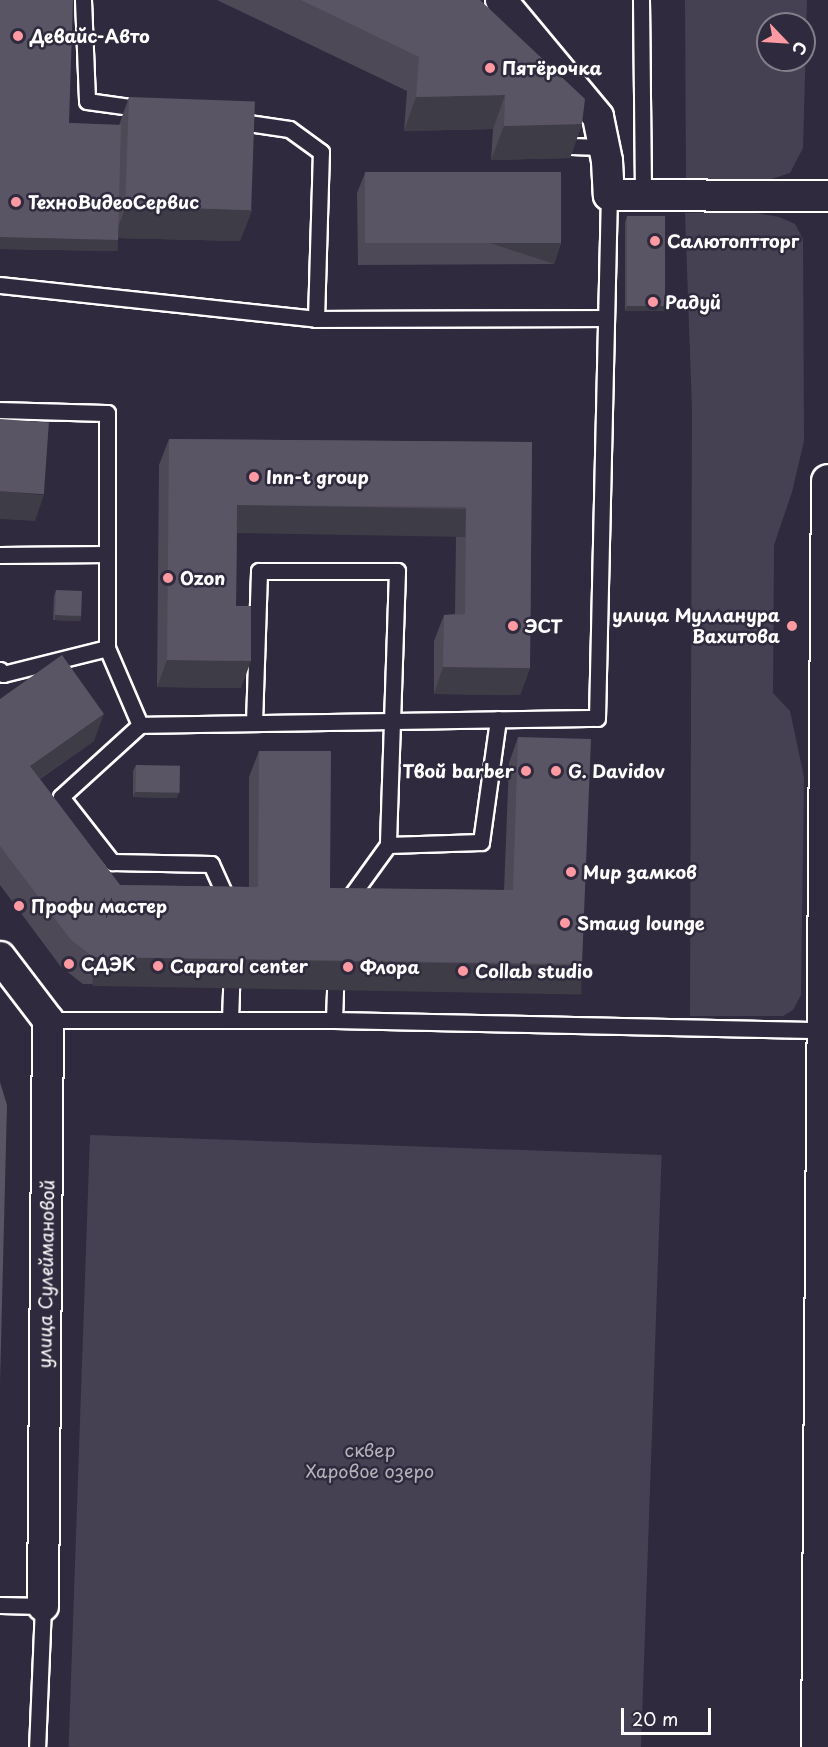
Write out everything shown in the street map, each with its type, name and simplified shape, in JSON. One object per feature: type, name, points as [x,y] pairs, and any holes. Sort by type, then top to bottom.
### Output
[{"type":"main road","points":[[818,1747],[828,481]]},
{"type":"street","points":[[501,0],[598,117],[609,195],[828,196]]},
{"type":"street","points":[[0,957],[48,1020]]},
{"type":"street","name":"улица Сулеймановой","points":[[43,1606],[48,1020]]},
{"type":"lane","points":[[83,0],[87,101],[165,112]]},
{"type":"lane","points":[[641,0],[643,195]]},
{"type":"lane","points":[[222,119],[289,129],[321,152],[316,319]]},
{"type":"lane","points":[[571,146],[605,154]]},
{"type":"lane","points":[[234,914],[211,864],[111,862],[61,797],[140,725],[597,718],[604,318],[609,195]]},
{"type":"lane","points":[[0,285],[316,319],[604,318]]},
{"type":"lane","points":[[0,410],[107,413],[107,648],[140,725]]},
{"type":"lane","points":[[0,555],[107,554]]},
{"type":"lane","points":[[254,723],[259,571],[397,571],[394,721],[388,845],[338,915]]},
{"type":"lane","points":[[1,674],[107,648]]},
{"type":"lane","points":[[388,845],[481,842],[499,719]]},
{"type":"lane","points":[[230,1020],[231,986]]},
{"type":"lane","points":[[334,1020],[335,987]]},
{"type":"lane","points":[[48,1020],[334,1020],[823,1030]]},
{"type":"lane","points":[[0,1605],[43,1606],[37,1747]]},
{"type":"green space","points":[[685,0],[807,0],[807,12],[756,12],[756,72],[805,72],[803,148],[790,173],[768,180],[686,180]]},
{"type":"green space","points":[[746,211],[779,217],[795,224],[803,239],[804,441],[792,492],[774,545],[773,693],[790,711],[804,777],[801,995],[793,1010],[783,1016],[690,1016],[692,410],[685,213]]},
{"type":"green space","name":"сквер Харовое озеро","points":[[90,1135],[662,1155],[641,1747],[69,1747]]},
{"type":"building","points":[[0,0],[73,0],[69,123],[121,125],[118,240],[0,237]]},
{"type":"building","points":[[301,0],[480,0],[585,99],[582,124],[504,126],[505,95],[416,97],[419,57]]},
{"type":"building","points":[[129,97],[255,101],[251,210],[125,206]]},
{"type":"building","points":[[365,172],[561,172],[561,243],[365,243]]},
{"type":"building","points":[[627,216],[665,216],[665,306],[627,306]]},
{"type":"building","points":[[0,419],[49,422],[44,494],[0,491]]},
{"type":"building","points":[[169,439],[532,442],[530,668],[443,667],[444,615],[465,614],[466,507],[237,505],[236,606],[251,606],[251,661],[167,660]]},
{"type":"building","points":[[56,590],[82,591],[81,616],[55,615]]},
{"type":"building","points":[[62,655],[104,714],[30,766],[120,885],[258,887],[259,751],[331,751],[330,888],[513,890],[518,737],[591,739],[582,964],[93,957],[71,940],[0,846],[0,699]]},
{"type":"building","points":[[136,765],[180,766],[180,793],[136,792]]},
{"type":"building","points":[[0,1082],[7,1105],[0,1382]]},
{"type":"place","name":"Девайс-Авто","points":[[18,36]]},
{"type":"place","name":"Пятёрочка","points":[[490,68]]},
{"type":"place","name":"ТехноВидеоСервис","points":[[16,202]]},
{"type":"place","name":"Салютоптторг","points":[[655,241]]},
{"type":"place","name":"Радуй","points":[[653,302]]},
{"type":"place","name":"Inn-t group","points":[[254,477]]},
{"type":"place","name":"Ozon","points":[[168,578]]},
{"type":"place","name":"ЭСТ","points":[[513,626]]},
{"type":"place","name":"улица Мулланура Вахитова","points":[[792,626]]},
{"type":"place","name":"Твой barber","points":[[526,771]]},
{"type":"place","name":"G. Davidov","points":[[556,771]]},
{"type":"place","name":"Мир замков","points":[[571,872]]},
{"type":"place","name":"Профи мастер","points":[[19,906]]},
{"type":"place","name":"Smaug lounge","points":[[565,923]]},
{"type":"place","name":"СДЭК","points":[[69,964]]},
{"type":"place","name":"Caparol center","points":[[158,966]]},
{"type":"place","name":"Флора","points":[[348,967]]},
{"type":"place","name":"Collab studio","points":[[463,971]]}]
